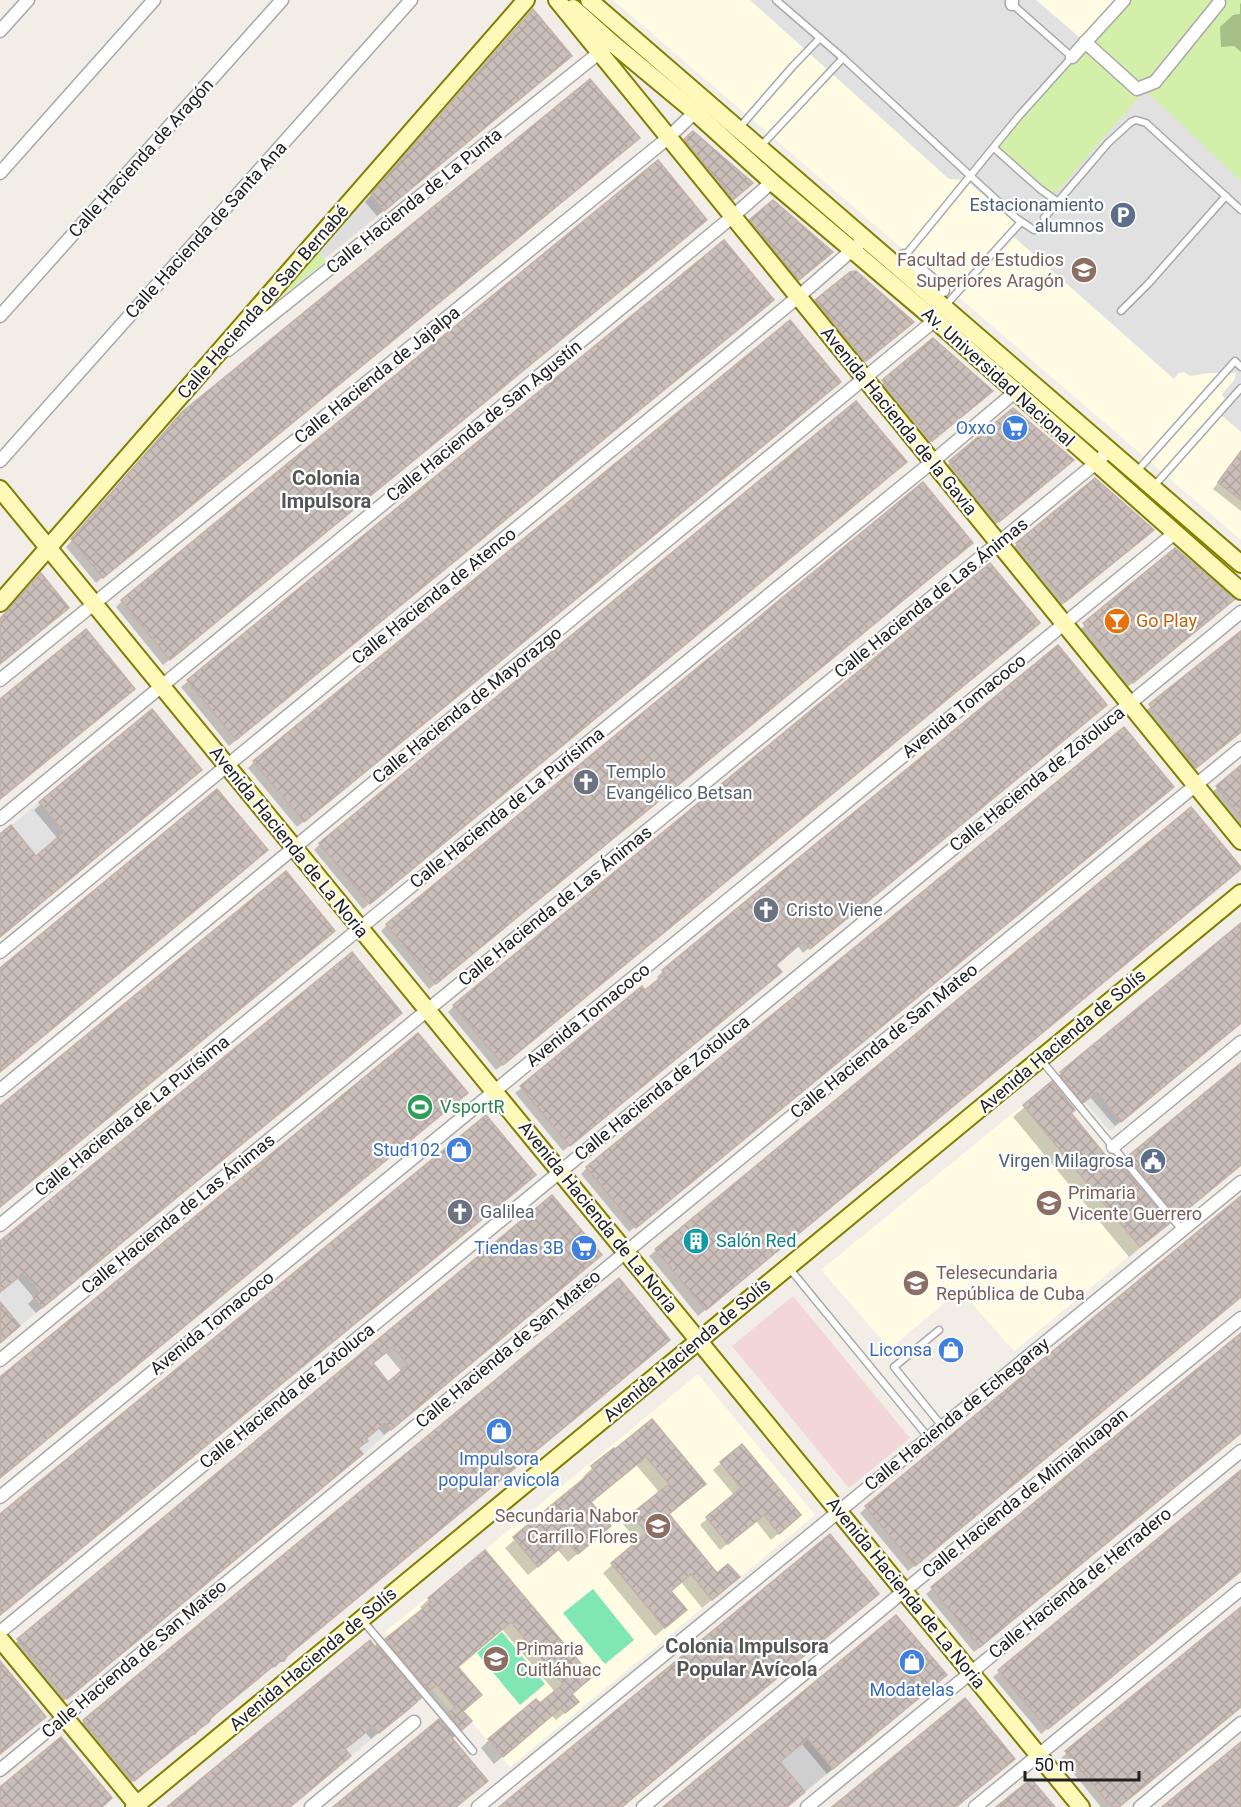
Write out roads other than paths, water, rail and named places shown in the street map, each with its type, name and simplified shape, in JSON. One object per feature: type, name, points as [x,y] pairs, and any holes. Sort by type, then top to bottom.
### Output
[{"type":"street","points":[[0,31],[27,0]]},
{"type":"street","points":[[0,173],[154,0]]},
{"type":"street","name":"Calle Hacienda de Aragón","points":[[0,316],[282,0]]},
{"type":"street","name":"Calle Hacienda de Santa Ana","points":[[0,461],[411,0]]},
{"type":"street","name":"Calle Hacienda de San Bernabé","points":[[0,603],[526,0]]},
{"type":"street","name":"Avenida Hacienda de la Gavia","points":[[557,0],[612,43],[668,138],[1241,841]]},
{"type":"street","name":"Av. Universidad Nacional","points":[[589,0],[612,43],[739,129],[760,147],[860,244],[1102,457],[1176,532],[1241,591]]},
{"type":"street","points":[[1072,57],[1124,0]]},
{"type":"street","points":[[1085,42],[1137,89],[1155,82],[1218,1]]},
{"type":"street","name":"Av. Universidad Nacional","points":[[572,3],[612,43],[695,112],[772,182],[860,244],[901,261],[940,313],[1015,392],[1102,457],[1134,473],[1241,564]]},
{"type":"street","name":"Calle Hacienda de La Punta","points":[[203,370],[612,43]]},
{"type":"street","name":"Calle Hacienda de Jajalpa","points":[[0,680],[668,138],[695,112]]},
{"type":"street","name":"Calle Hacienda de San Agustín","points":[[0,819],[772,182]]},
{"type":"street","name":"Calle Hacienda de Atenco","points":[[0,952],[860,244]]},
{"type":"street","points":[[901,261],[944,290]]},
{"type":"street","name":"Calle Hacienda de Mayorazgo","points":[[0,1090],[940,313]]},
{"type":"street","name":"Calle Hacienda de La Purísima","points":[[0,1225],[1015,392]]},
{"type":"street","name":"Calle Hacienda de Las Ánimas","points":[[0,1360],[1102,457]]},
{"type":"street","name":"Avenida Hacienda de La Noria","points":[[0,489],[1081,1807]]},
{"type":"street","name":"Avenida Tomacoco","points":[[0,1497],[1176,532]]},
{"type":"street","name":"Calle Hacienda de Zotoluca","points":[[0,1632],[1241,612]]},
{"type":"street","name":"Calle Hacienda de San Mateo","points":[[0,1770],[626,1251],[1241,748]]},
{"type":"street","name":"Avenida Hacienda de Solís","points":[[136,1806],[1241,893]]},
{"type":"street","points":[[1113,1147],[1241,1042]]},
{"type":"street","name":"Calle Hacienda de Echegaray","points":[[478,1807],[1241,1182]]},
{"type":"street","name":"Calle Hacienda de Mimiahuapan","points":[[643,1807],[904,1591],[1241,1318]]},
{"type":"street","name":"Calle Hacienda de Herradero","points":[[807,1807],[1241,1451]]},
{"type":"street","points":[[975,1807],[1241,1589]]},
{"type":"street","points":[[0,1639],[136,1806]]},
{"type":"street","points":[[311,1807],[414,1722]]},
{"type":"street","points":[[1140,1807],[1241,1723]]},
{"type":"lane","points":[[776,0],[843,58],[1021,222],[1034,230]]},
{"type":"lane","points":[[901,261],[1019,116],[1072,57],[1010,1]]},
{"type":"lane","points":[[739,129],[820,38]]},
{"type":"lane","points":[[760,147],[843,58]]},
{"type":"lane","points":[[1044,218],[1108,143],[1136,120],[1146,123],[1241,210]]},
{"type":"lane","points":[[994,148],[1058,202]]},
{"type":"lane","points":[[1121,311],[1226,196]]},
{"type":"lane","points":[[940,313],[1021,222]]},
{"type":"lane","points":[[1134,473],[1235,361],[1241,367]]},
{"type":"lane","points":[[1152,488],[1241,387]]},
{"type":"lane","points":[[1040,1059],[1182,1231]]},
{"type":"lane","points":[[788,1267],[928,1437]]},
{"type":"lane","points":[[939,1330],[894,1367],[942,1426]]},
{"type":"lane","points":[[362,1619],[473,1751]]},
{"type":"place","name":"Estacionamiento alumnos","points":[[1123,215]]},
{"type":"place","name":"Facultad de Estudios Superiores Aragón","points":[[1084,270]]},
{"type":"place","name":"Oxxo","points":[[1015,428]]},
{"type":"place","name":"Go Play","points":[[1117,621]]},
{"type":"place","name":"Templo Evangélico Betsan","points":[[586,782]]},
{"type":"place","name":"Cristo Viene","points":[[766,910]]},
{"type":"place","name":"VsportR","points":[[420,1107]]},
{"type":"place","name":"Stud102","points":[[459,1150]]},
{"type":"place","name":"Virgen Milagrosa","points":[[1153,1161]]},
{"type":"place","name":"Primaria Vicente Guerrero","points":[[1049,1203]]},
{"type":"place","name":"Galilea","points":[[460,1212]]},
{"type":"place","name":"Salón Red","points":[[696,1241]]},
{"type":"place","name":"Tiendas 3B","points":[[584,1248]]},
{"type":"place","name":"Telesecundaria República de Cuba","points":[[916,1283]]},
{"type":"place","name":"Liconsa","points":[[951,1350]]},
{"type":"place","name":"Impulsora popular avicola","points":[[499,1431]]},
{"type":"place","name":"Secundaria Nabor Carrillo Flores","points":[[658,1526]]},
{"type":"place","name":"Primaria Cuitláhuac","points":[[496,1659]]},
{"type":"place","name":"Modatelas","points":[[912,1662]]},
{"type":"district","name":"Colonia Impulsora","points":[[326,490]]},
{"type":"district","name":"Colonia Impulsora Popular Avícola","points":[[747,1658]]}]
